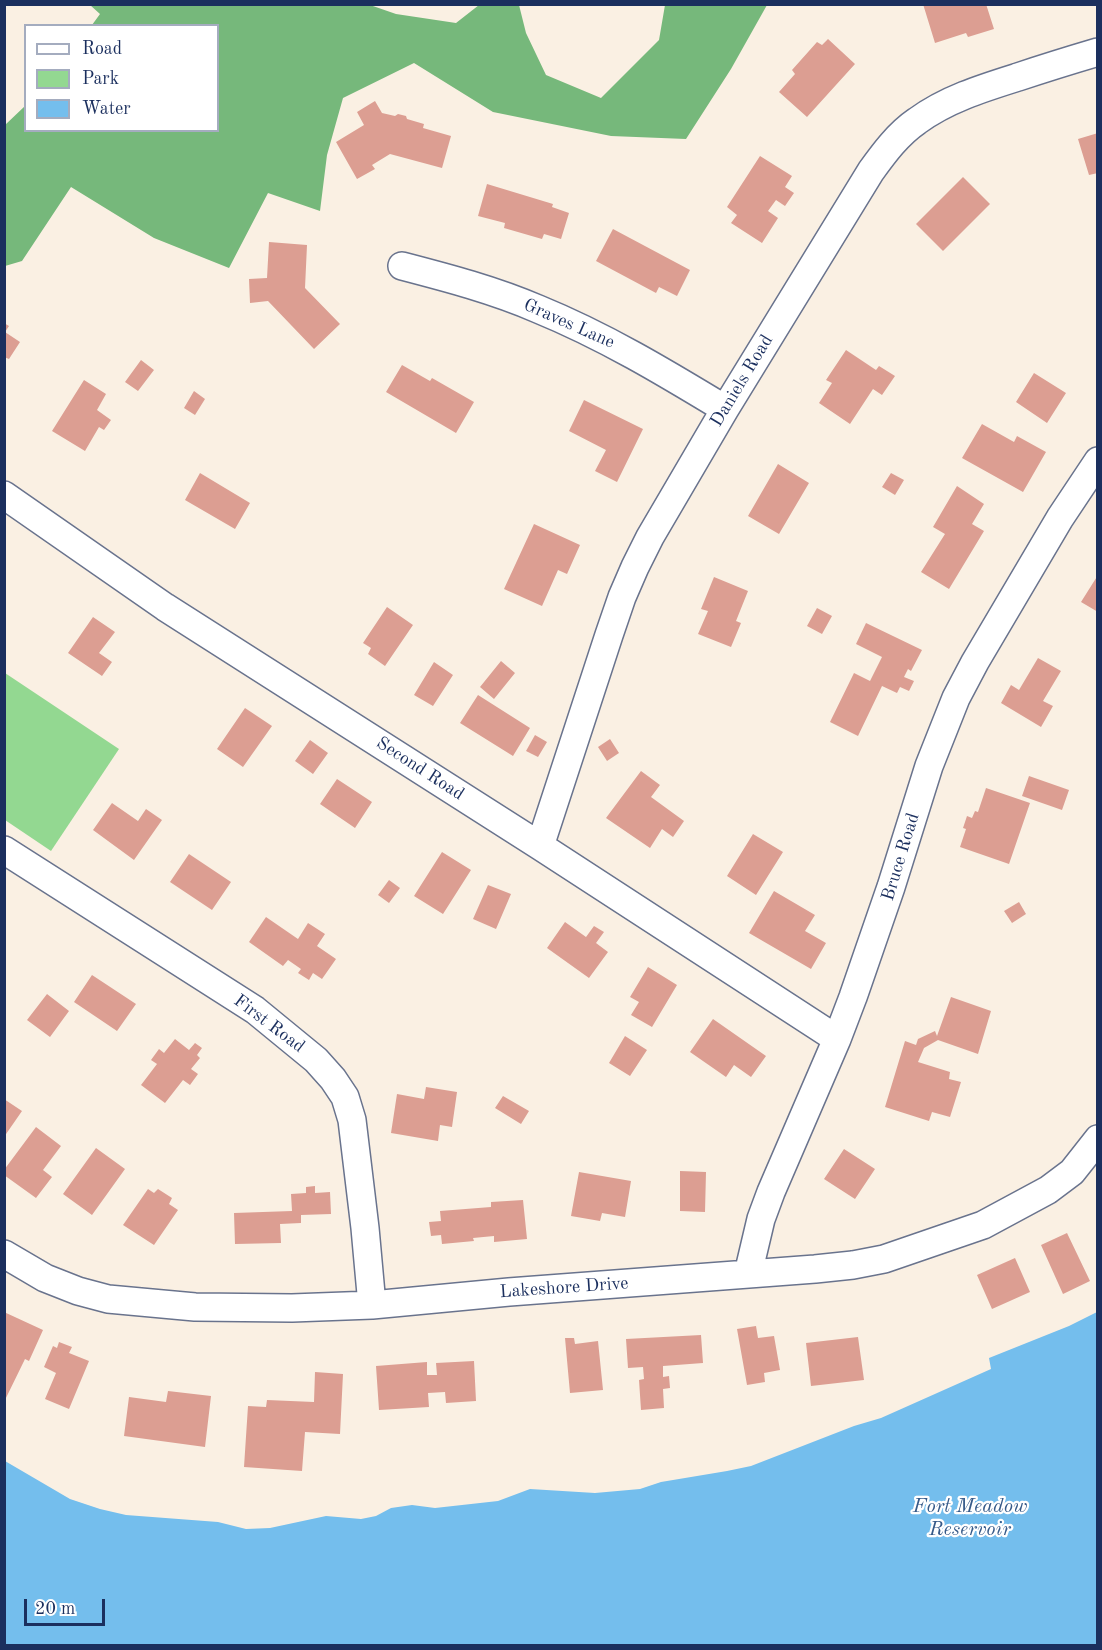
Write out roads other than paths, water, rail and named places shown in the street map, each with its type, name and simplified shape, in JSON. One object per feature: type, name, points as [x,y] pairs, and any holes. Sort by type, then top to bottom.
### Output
[{"type":"street","name":"Daniels Road","points":[[540,846],[622,597],[650,537],[725,409],[884,152],[916,121],[959,98],[982,88],[1098,52]]},
{"type":"street","name":"Graves Lane","points":[[402,266],[469,285],[536,308],[622,348],[725,409]]},
{"type":"street","name":"Bruce Road","points":[[748,1274],[764,1210],[837,1039],[875,938],[929,766],[956,698],[1060,518],[1098,461]]},
{"type":"street","name":"Second Road","points":[[4,495],[165,607],[837,1039]]},
{"type":"street","name":"First Road","points":[[4,850],[255,1010],[316,1060],[333,1079],[345,1097],[352,1120],[372,1305]]},
{"type":"street","name":"Lakeshore Drive","points":[[4,1254],[45,1278],[78,1291],[108,1299],[195,1307],[292,1308],[372,1305],[815,1269],[884,1259],[983,1225],[1048,1190],[1072,1172],[1098,1139]]},
{"type":"water","name":"Fort Meadow Reservoir","points":[[1097,1312],[1097,1645],[5,1645],[5,1461],[70,1499],[100,1509],[126,1515],[218,1522],[246,1529],[270,1528],[326,1516],[361,1519],[376,1516],[391,1508],[412,1505],[435,1508],[498,1501],[530,1489],[595,1493],[640,1489],[661,1482],[751,1466],[854,1426],[881,1418],[991,1369],[989,1358],[1069,1326]]}]
